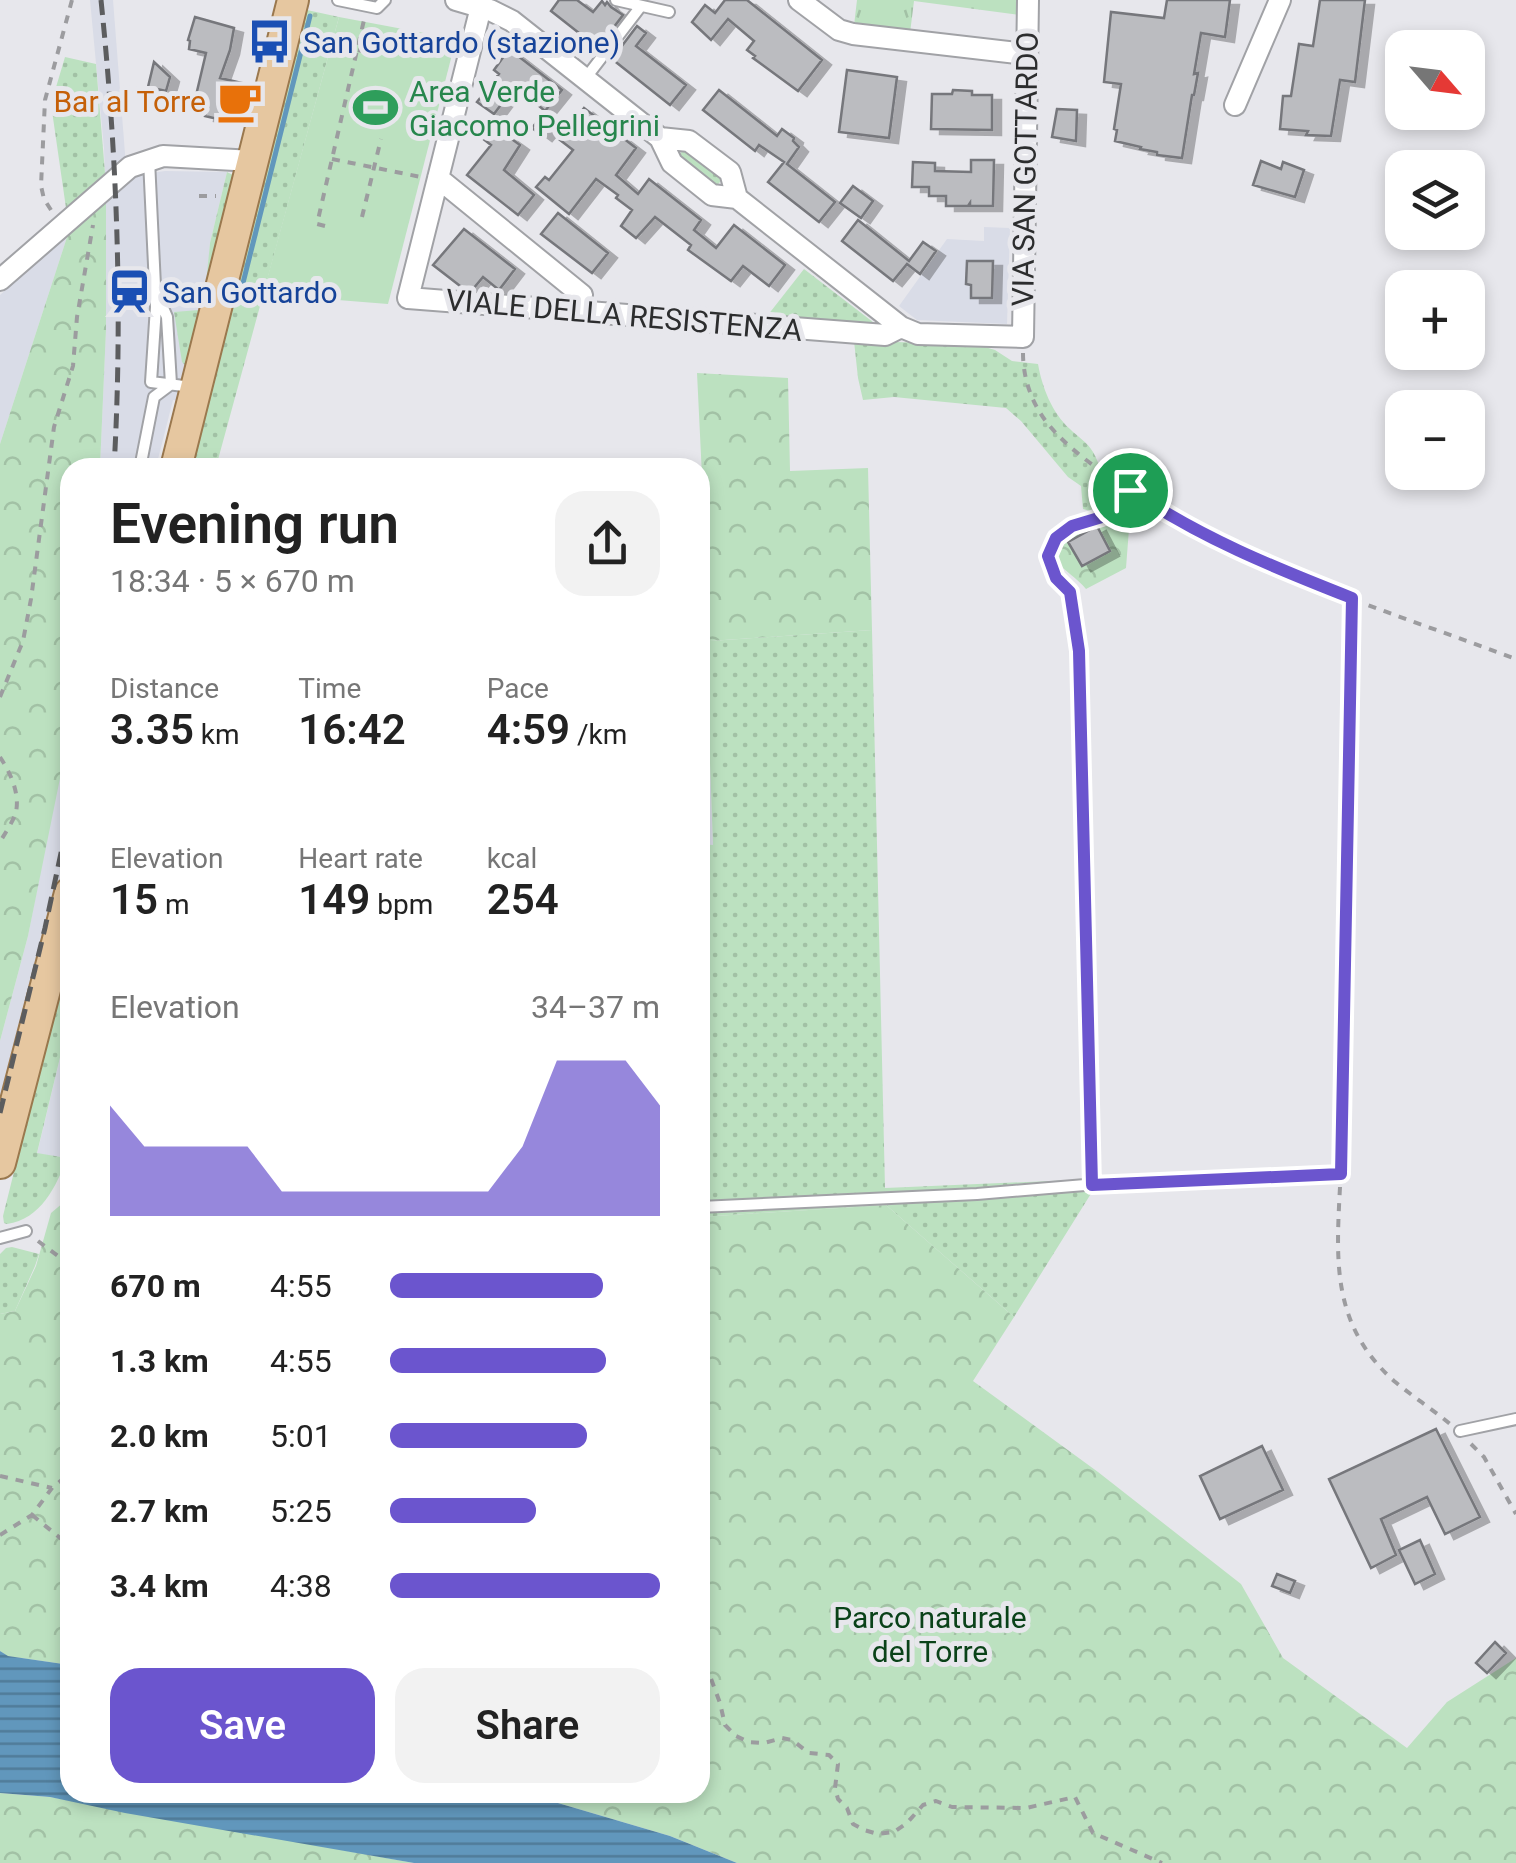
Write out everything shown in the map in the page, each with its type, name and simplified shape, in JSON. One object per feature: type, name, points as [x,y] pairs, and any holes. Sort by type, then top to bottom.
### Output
[{"type":"main road","points":[[177,458],[184,386],[253,161],[288,2]]},
{"type":"main road","points":[[0,1163],[60,932]]},
{"type":"street","name":"VIALE DELLA RESISTENZA","points":[[456,0],[481,6],[512,21],[660,138],[690,140],[730,172],[738,198],[901,327],[918,334],[1023,337]]},
{"type":"street","points":[[799,0],[840,30],[853,34],[1026,54]]},
{"type":"street","name":"VIA SAN GOTTARDO","points":[[1023,337],[1028,0]]},
{"type":"street","points":[[1235,105],[1280,0]]},
{"type":"street","name":"VIALE DELLA RESISTENZA","points":[[481,6],[408,298],[884,335],[901,327]]},
{"type":"street","points":[[0,280],[130,167],[148,159],[173,156],[253,161]]},
{"type":"street","name":"VIALE DELLA RESISTENZA","points":[[438,178],[582,296]]},
{"type":"lane","points":[[338,0],[378,8],[385,0]]},
{"type":"lane","points":[[616,0],[669,12]]},
{"type":"lane","points":[[585,78],[641,6]]},
{"type":"lane","points":[[148,159],[155,288],[151,382],[184,386]]},
{"type":"lane","points":[[155,288],[167,317],[184,386]]},
{"type":"lane","points":[[142,458],[154,397],[184,386]]},
{"type":"lane","points":[[710,1206],[1341,1174]]},
{"type":"lane","points":[[0,1238],[26,1231]]},
{"type":"lane","points":[[1460,1431],[1516,1419]]},
{"type":"path","points":[[60,227],[44,199],[40,172],[44,100],[72,0]]},
{"type":"path","points":[[325,226],[317,224],[368,6]]},
{"type":"path","points":[[358,50],[374,54]]},
{"type":"path","points":[[362,216],[381,138]]},
{"type":"path","points":[[332,158],[438,178]]},
{"type":"path","points":[[199,196],[216,196]]},
{"type":"path","points":[[0,696],[22,642],[31,599],[54,428],[72,366],[93,226],[90,200]]},
{"type":"path","points":[[1023,362],[1030,396],[1047,423],[1087,462],[1205,536],[1352,598],[1516,660]]},
{"type":"path","points":[[1092,1185],[1079,651],[1070,592],[1056,578],[1048,556],[1056,538],[1072,526],[1102,517],[1120,504],[1130,490]]},
{"type":"path","points":[[1352,598],[1339,1281],[1349,1318],[1365,1348],[1392,1379],[1460,1431],[1484,1457],[1516,1514]]},
{"type":"path","points":[[0,756],[15,788],[16,811],[0,842]]},
{"type":"path","points":[[26,1231],[60,1256]]},
{"type":"path","points":[[0,1476],[52,1488]]},
{"type":"path","points":[[0,1535],[32,1515],[60,1481]]},
{"type":"path","points":[[32,1515],[60,1538]]},
{"type":"path","points":[[710,1675],[725,1726],[736,1736],[764,1744],[782,1738],[792,1740],[809,1754],[829,1756],[838,1764],[838,1799],[847,1808],[853,1824],[864,1830],[878,1834],[894,1832],[923,1805],[936,1802],[952,1807],[1026,1808],[1075,1797],[1093,1833],[1162,1863]]},
{"type":"shaded area","points":[[90,0],[113,0],[127,179],[165,171],[227,172],[210,243],[207,285],[183,401],[173,400],[158,458],[100,458],[106,330],[104,148]]},
{"type":"shaded area","points":[[984,227],[1010,228],[1007,324],[917,320],[899,306],[947,239],[984,241]]},
{"type":"shaded area","points":[[68,234],[0,444],[0,295]]},
{"type":"shaded area","points":[[710,763],[713,846],[710,846]]},
{"type":"shaded area","points":[[60,771],[60,887],[0,1131],[0,1041],[28,936]]},
{"type":"shaded area","points":[[60,1058],[60,1157],[37,1154]]},
{"type":"green space","points":[[857,0],[1028,0],[1027,16],[914,1],[909,41],[853,34]]},
{"type":"green space","points":[[307,10],[339,17],[218,458],[194,458]]},
{"type":"green space","name":"Area Verde Giacomo Pellegrini","points":[[339,17],[456,39],[388,304],[263,294]]},
{"type":"green space","points":[[65,57],[96,64],[105,173],[66,208],[51,104]]},
{"type":"green space","points":[[687,145],[725,176],[714,189],[676,159]]},
{"type":"green space","points":[[227,172],[233,175],[236,186],[193,360],[185,365],[174,312],[199,310],[204,304],[210,243]]},
{"type":"green space","points":[[106,200],[100,458],[60,458],[60,778],[28,936],[0,1041],[0,444],[68,234]]},
{"type":"green space","points":[[804,269],[882,329],[764,320]]},
{"type":"green space","points":[[854,341],[975,344],[1012,361],[1038,364],[1053,407],[1095,457],[1110,489],[1108,505],[1097,513],[1083,509],[1081,486],[1068,477],[1006,408],[894,397],[863,400]]},
{"type":"green space","points":[[697,373],[788,378],[790,471],[868,468],[872,630],[710,641],[710,458],[701,458]]},
{"type":"green space","points":[[1130,516],[1126,568],[1086,589],[1055,561],[1055,547],[1080,527]]},
{"type":"green space","points":[[872,630],[885,1188],[1097,1179],[1014,1317],[886,1205],[710,1216],[710,641]]},
{"type":"green space","points":[[60,987],[60,1058],[37,1153],[60,1157],[60,1173],[46,1200],[29,1216],[7,1224],[3,1216]]},
{"type":"green space","points":[[60,1205],[60,1664],[7,1656],[0,1651],[0,1314],[15,1311],[36,1266],[51,1213]]},
{"type":"green space","name":"Parco naturale del Torre","points":[[886,1205],[1014,1317],[973,1381],[1241,1584],[1283,1658],[1407,1748],[1447,1702],[1516,1658],[1516,1863],[737,1863],[670,1836],[558,1803],[710,1803],[710,1216]]},
{"type":"green space","points":[[12,1247],[39,1254],[15,1311],[0,1314],[0,1254]]},
{"type":"green space","points":[[0,1793],[50,1797],[60,1799],[60,1803],[83,1803],[414,1863],[0,1863]]},
{"type":"water","points":[[0,1651],[8,1656],[60,1664],[60,1799],[0,1793]]},
{"type":"water","points":[[78,1803],[558,1803],[670,1836],[737,1863],[414,1863]]},
{"type":"building","points":[[559,0],[577,0],[593,12],[602,1],[605,5],[607,2],[623,15],[598,48],[551,11]]},
{"type":"building","points":[[725,0],[747,0],[822,60],[798,91],[753,58],[747,50],[754,41],[728,19],[711,40],[692,22],[705,5],[715,13]]},
{"type":"building","points":[[1167,0],[1230,0],[1225,37],[1201,33],[1194,74],[1198,73],[1182,158],[1157,155],[1115,141],[1121,84],[1104,82],[1111,12],[1164,18]]},
{"type":"building","points":[[1320,0],[1365,0],[1355,82],[1340,80],[1331,136],[1280,129],[1283,96],[1291,96],[1299,44],[1313,46]]},
{"type":"building","points":[[195,17],[234,28],[220,78],[246,84],[238,114],[225,111],[222,120],[205,116],[207,107],[194,104],[206,53],[189,49]]},
{"type":"building","points":[[637,26],[646,33],[636,46],[686,85],[670,105],[612,59]]},
{"type":"building","points":[[509,49],[562,90],[545,111],[515,86],[494,114],[477,102],[499,74],[494,70]]},
{"type":"building","points":[[154,62],[170,77],[166,91],[148,87]]},
{"type":"building","points":[[847,70],[897,77],[889,138],[839,132]]},
{"type":"building","points":[[719,90],[777,136],[782,129],[794,138],[799,147],[787,164],[835,202],[819,222],[768,182],[784,162],[759,145],[755,151],[703,110]]},
{"type":"building","points":[[953,90],[992,95],[992,130],[931,129],[932,94],[952,94]]},
{"type":"building","points":[[584,108],[636,148],[616,175],[638,194],[649,179],[701,220],[694,230],[716,248],[734,225],[785,265],[769,286],[743,266],[731,281],[688,250],[691,245],[655,217],[636,238],[621,226],[632,210],[596,179],[569,214],[536,187],[545,177],[549,180],[573,150],[560,140]]},
{"type":"building","points":[[1057,109],[1077,110],[1076,141],[1052,137]]},
{"type":"building","points":[[543,114],[554,123],[543,136],[532,128]]},
{"type":"building","points":[[492,125],[520,145],[504,170],[534,195],[518,215],[467,175],[491,145],[482,138]]},
{"type":"building","points":[[971,160],[994,160],[993,206],[946,206],[946,196],[929,196],[929,187],[912,187],[913,162],[935,163],[935,171],[971,172]]},
{"type":"building","points":[[1261,161],[1281,169],[1283,162],[1304,170],[1295,197],[1253,185]]},
{"type":"building","points":[[853,186],[873,201],[861,218],[840,203]]},
{"type":"building","points":[[558,213],[608,253],[592,273],[541,234]]},
{"type":"building","points":[[858,220],[909,261],[923,242],[936,251],[920,274],[907,264],[893,281],[842,241]]},
{"type":"building","points":[[464,229],[515,269],[499,290],[483,277],[473,289],[464,289],[433,265]]},
{"type":"building","points":[[967,261],[993,261],[992,298],[971,298],[971,285],[966,284]]},
{"type":"building","points":[[1097,526],[1110,551],[1082,566],[1068,542]]},
{"type":"building","points":[[1436,1429],[1480,1517],[1445,1534],[1427,1497],[1381,1519],[1396,1555],[1371,1568],[1329,1479]]},
{"type":"building","points":[[1262,1446],[1283,1490],[1220,1519],[1200,1476]]},
{"type":"building","points":[[1420,1540],[1435,1574],[1415,1584],[1399,1550]]},
{"type":"building","points":[[1277,1574],[1295,1581],[1290,1593],[1272,1586]]},
{"type":"building","points":[[1495,1642],[1506,1653],[1487,1673],[1476,1663]]},
{"type":"waterway","points":[[242,287],[310,16]]},
{"type":"railway","points":[[101,0],[117,233],[114,458]]},
{"type":"railway","points":[[0,1113],[60,858]]},
{"type":"place","name":"San Gottardo (stazione)","points":[[270,42]]},
{"type":"place","name":"Bar al Torre","points":[[239,101]]},
{"type":"place","name":"Area Verde Giacomo Pellegrini","points":[[376,108]]},
{"type":"place","name":"San Gottardo","points":[[129,292]]},
{"type":"route","points":[[1130,490],[1205,536],[1262,564],[1352,598],[1341,1174],[1092,1185],[1079,651],[1070,592],[1056,578],[1048,556],[1056,538],[1072,526],[1102,517],[1120,504],[1130,490]]}]
